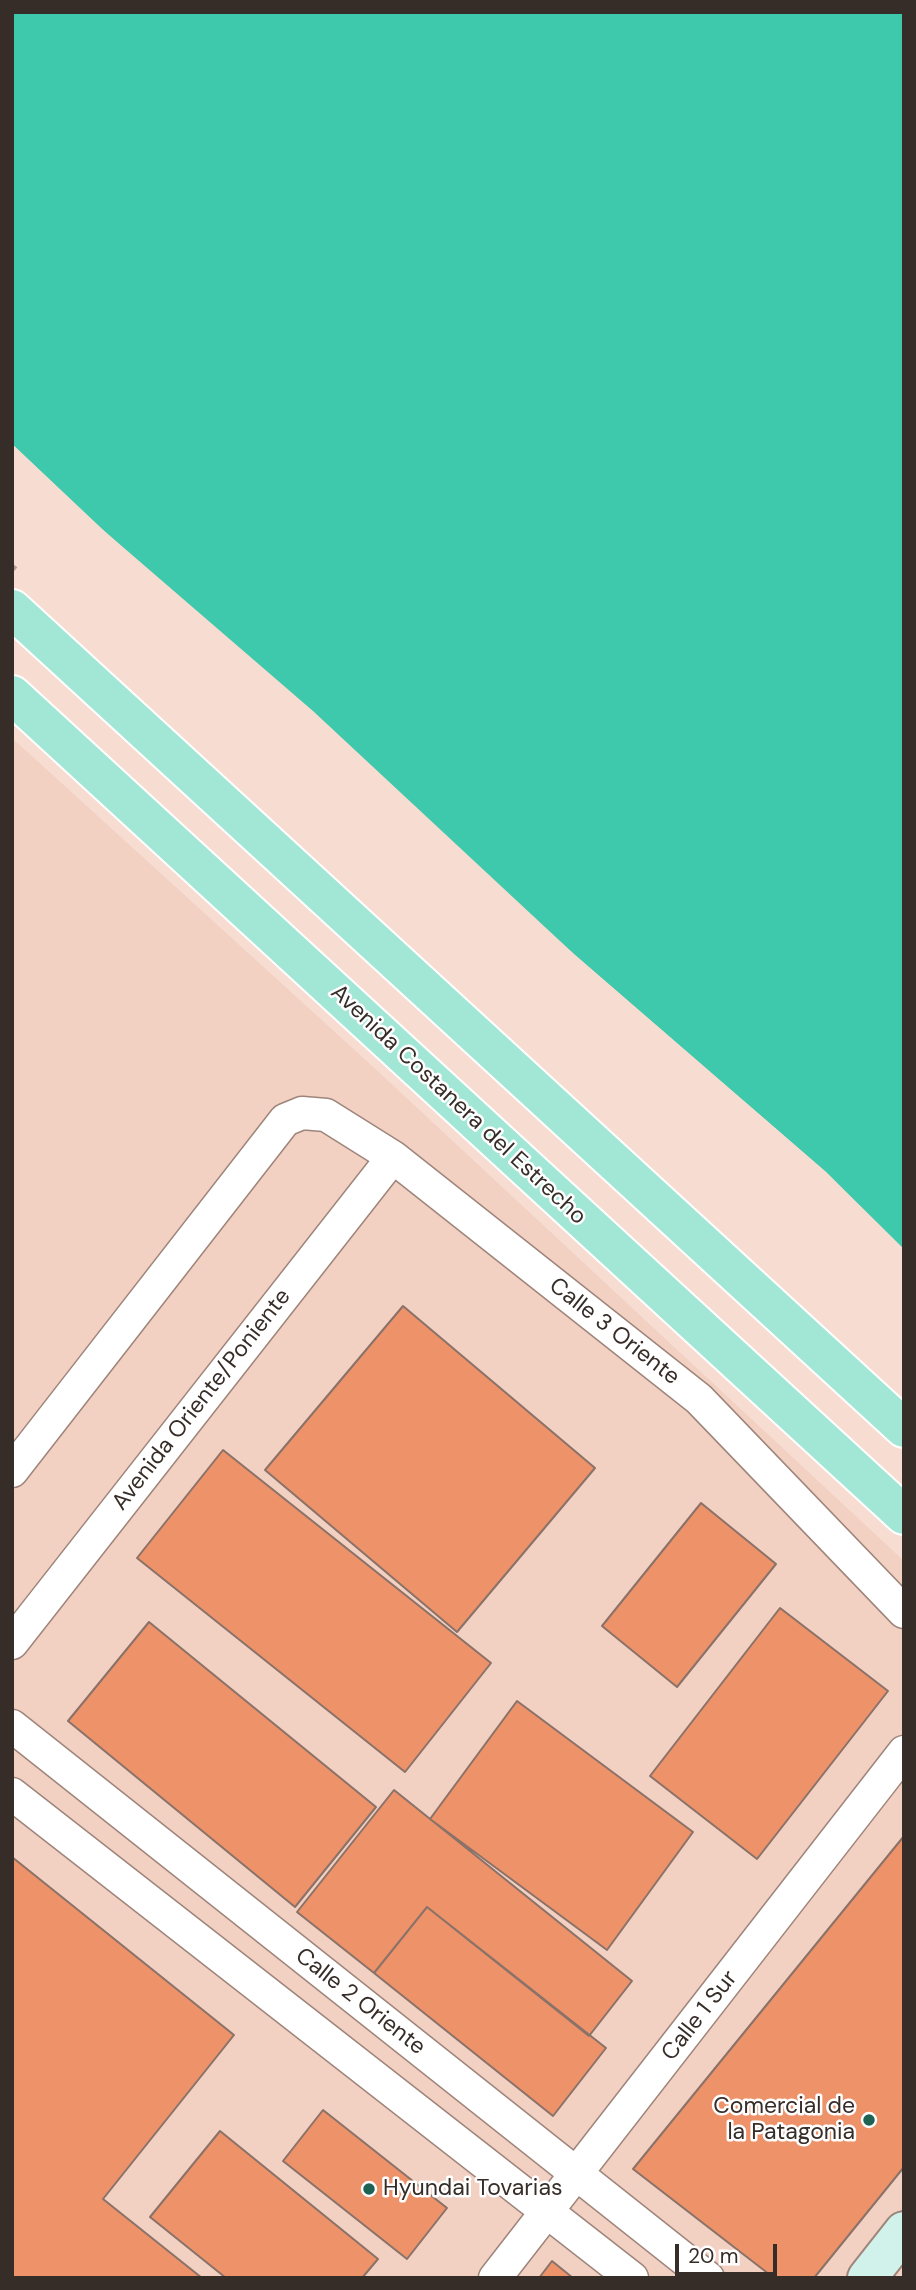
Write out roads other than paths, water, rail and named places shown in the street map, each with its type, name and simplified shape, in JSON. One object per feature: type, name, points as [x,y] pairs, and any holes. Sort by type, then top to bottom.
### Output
[{"type":"main road","points":[[12,609],[904,1428]]},
{"type":"main road","name":"Avenida Costanera del Estrecho","points":[[12,695],[904,1515]]},
{"type":"street","name":"Calle 3 Oriente","points":[[12,1471],[285,1121],[302,1113],[326,1115],[393,1157],[699,1399],[904,1612]]},
{"type":"street","name":"Avenida Oriente/Poniente","points":[[12,1643],[393,1157]]},
{"type":"street","name":"Calle 2 Oriente","points":[[12,1726],[708,2278]]},
{"type":"street","name":"Calle 1 Sur","points":[[495,2278],[904,1752]]},
{"type":"street","points":[[12,1794],[549,2210],[632,2278]]},
{"type":"street","points":[[867,2278],[904,2231]]},
{"type":"water","points":[[12,12],[904,12],[904,1249],[826,1172],[575,955],[313,711],[102,529],[12,444]]},
{"type":"place","name":"Comercial de la Patagonia","points":[[869,2120]]},
{"type":"place","name":"Hyundai Tovarias","points":[[369,2189]]}]
